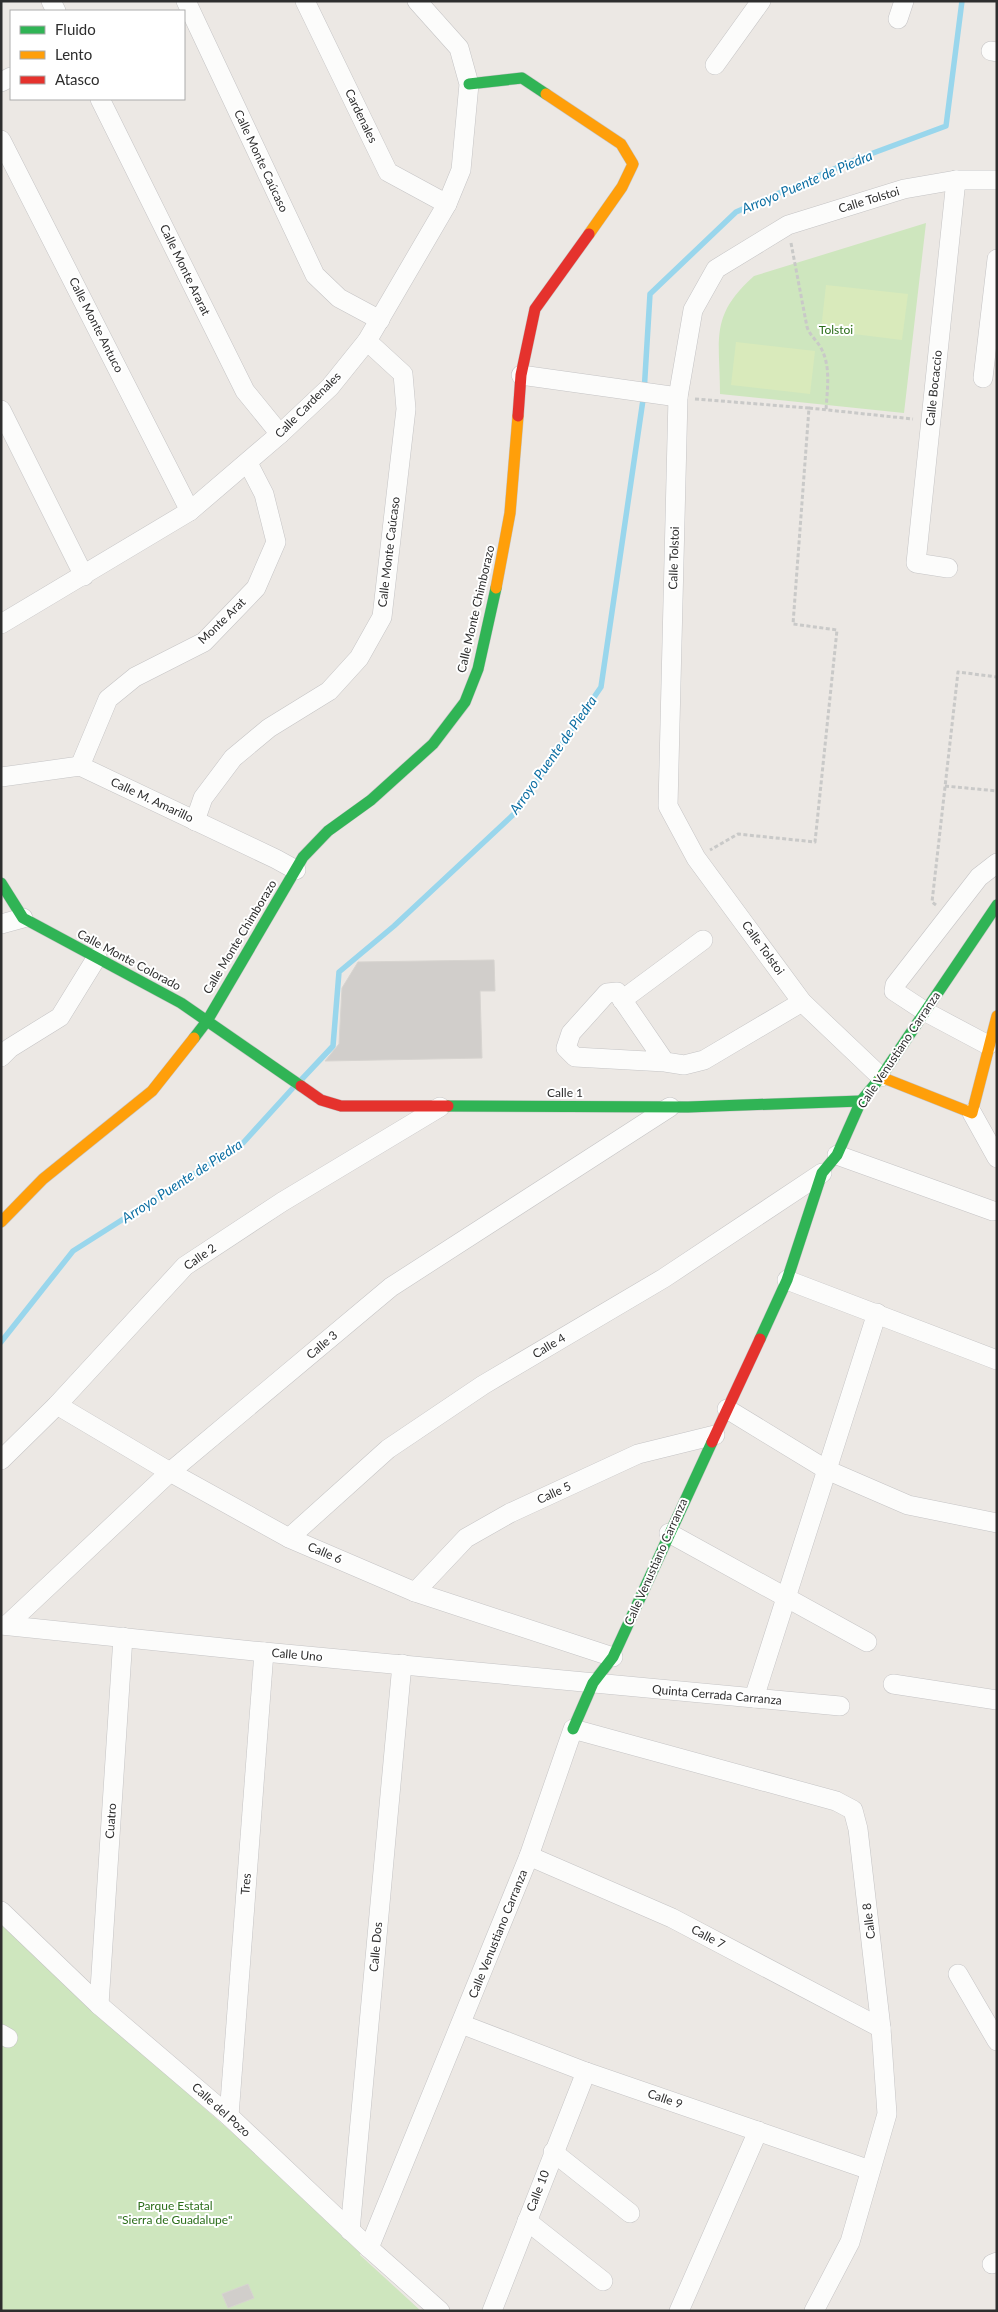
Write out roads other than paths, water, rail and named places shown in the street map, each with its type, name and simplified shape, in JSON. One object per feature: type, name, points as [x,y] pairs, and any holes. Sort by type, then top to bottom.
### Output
[{"type":"street","name":"Calle Monte Caúcaso","points":[[186,1],[315,275],[339,298],[380,320]]},
{"type":"street","name":"Cardenales","points":[[305,1],[388,172],[446,204]]},
{"type":"street","name":"Calle Cardenales","points":[[1,624],[84,576],[190,510],[248,463],[330,387],[367,341],[446,204],[461,170],[469,84],[459,48],[417,1]]},
{"type":"street","points":[[715,65],[761,1]]},
{"type":"street","name":"Calle Monte Chimborazo","points":[[1,1222],[43,1179],[152,1091],[207,1020],[303,857],[328,831],[371,800],[433,744],[465,702],[478,669],[510,513],[522,375],[534,309],[622,187],[633,164],[620,144],[522,78],[469,84]]},
{"type":"street","name":"Calle Monte Ararat","points":[[100,100],[245,391],[280,434]]},
{"type":"street","name":"Calle Monte Antuco","points":[[1,140],[190,510]]},
{"type":"street","name":"Calle Tolstoi","points":[[881,1077],[802,1002],[696,858],[668,806],[678,397],[694,310],[716,268],[788,225],[904,189],[956,180],[997,180]]},
{"type":"street","name":"Calle Bocaccio","points":[[948,568],[916,563],[956,180]]},
{"type":"street","points":[[983,378],[997,259]]},
{"type":"street","name":"Calle Monte Caúcaso","points":[[195,821],[203,798],[233,758],[268,728],[329,692],[358,658],[382,617],[406,409],[403,374],[367,341]]},
{"type":"street","points":[[522,375],[678,397]]},
{"type":"street","points":[[1,410],[84,576]]},
{"type":"street","name":"Monte Arat","points":[[80,766],[108,699],[135,677],[204,642],[256,588],[276,542],[264,494],[248,463]]},
{"type":"street","points":[[1,777],[80,766]]},
{"type":"street","name":"Calle M. Amarillo","points":[[80,766],[296,870]]},
{"type":"street","points":[[988,1045],[898,995],[894,991],[894,985],[950,917],[979,877],[997,863]]},
{"type":"street","name":"Calle Monte Colorado","points":[[1,883],[23,918],[181,1003],[278,1072]]},
{"type":"street","name":"Calle Venustiano Carranza","points":[[368,2248],[529,1856],[573,1729],[593,1683],[613,1658],[669,1533],[788,1280],[822,1173],[837,1155],[861,1101],[881,1077],[997,905]]},
{"type":"street","points":[[1,924],[23,918]]},
{"type":"street","points":[[622,1000],[704,940]]},
{"type":"street","points":[[1,1057],[10,1048],[60,1017],[96,957]]},
{"type":"street","points":[[665,1062],[617,992],[607,993],[571,1034],[566,1048],[575,1057],[665,1062],[684,1065],[704,1060],[802,1002]]},
{"type":"street","points":[[972,1113],[997,1016]]},
{"type":"street","name":"Calle 1","points":[[278,1072],[321,1100],[341,1106],[670,1107],[861,1101]]},
{"type":"street","points":[[881,1077],[972,1113],[997,1158]]},
{"type":"street","name":"Calle 2","points":[[1,1460],[57,1405],[184,1266],[282,1202],[441,1106]]},
{"type":"street","name":"Calle 3","points":[[4,1625],[170,1472],[391,1286],[670,1107]]},
{"type":"street","points":[[837,1155],[993,1211]]},
{"type":"street","name":"Calle 4","points":[[289,1538],[388,1449],[483,1385],[664,1278],[822,1173]]},
{"type":"street","points":[[788,1280],[997,1360]]},
{"type":"street","points":[[754,1698],[877,1313]]},
{"type":"street","name":"Calle 6","points":[[57,1405],[170,1472],[289,1538],[416,1592],[613,1658]]},
{"type":"street","points":[[727,1409],[827,1470],[908,1505],[997,1523]]},
{"type":"street","name":"Calle 5","points":[[416,1592],[466,1538],[510,1514],[638,1454],[715,1435]]},
{"type":"street","points":[[669,1533],[867,1642]]},
{"type":"street","name":"Calle Uno","points":[[4,1625],[593,1683]]},
{"type":"street","name":"Cuatro","points":[[99,2005],[123,1637]]},
{"type":"street","name":"Tres","points":[[229,2116],[264,1652]]},
{"type":"street","name":"Calle Dos","points":[[350,2231],[402,1664]]},
{"type":"street","name":"Quinta Cerrada Carranza","points":[[593,1683],[840,1706]]},
{"type":"street","points":[[893,1684],[997,1700]]},
{"type":"street","name":"Calle 8","points":[[573,1729],[836,1801],[853,1810],[858,1829],[881,2028],[887,2114],[850,2242],[814,2311]]},
{"type":"street","name":"Calle 7","points":[[529,1856],[672,1918],[881,2028]]},
{"type":"street","name":"Calle del Pozo","points":[[1,1911],[99,2005],[229,2116],[368,2248],[440,2311]]},
{"type":"street","points":[[958,1974],[997,2041]]},
{"type":"street","name":"Calle 9","points":[[461,2024],[586,2072],[870,2170]]},
{"type":"street","name":"Calle 10","points":[[492,2311],[586,2072]]},
{"type":"street","points":[[679,2311],[758,2131]]},
{"type":"street","points":[[553,2152],[630,2213]]},
{"type":"street","points":[[527,2221],[604,2281]]},
{"type":"waterway","name":"Arroyo Puente de Piedra","points":[[302,1079],[333,1046],[339,972],[394,926],[515,813],[601,687],[644,393],[650,294],[736,212],[857,159],[946,126],[962,1]]},
{"type":"waterway","name":"Arroyo Puente de Piedra","points":[[1,1342],[73,1251],[243,1143],[292,1089]]},
{"type":"park label","name":"Tolstoi","points":[[836,330]]},
{"type":"park label","name":"Parque Estatal \"Sierra de Guadalupe\"","points":[[175,2213]]}]
